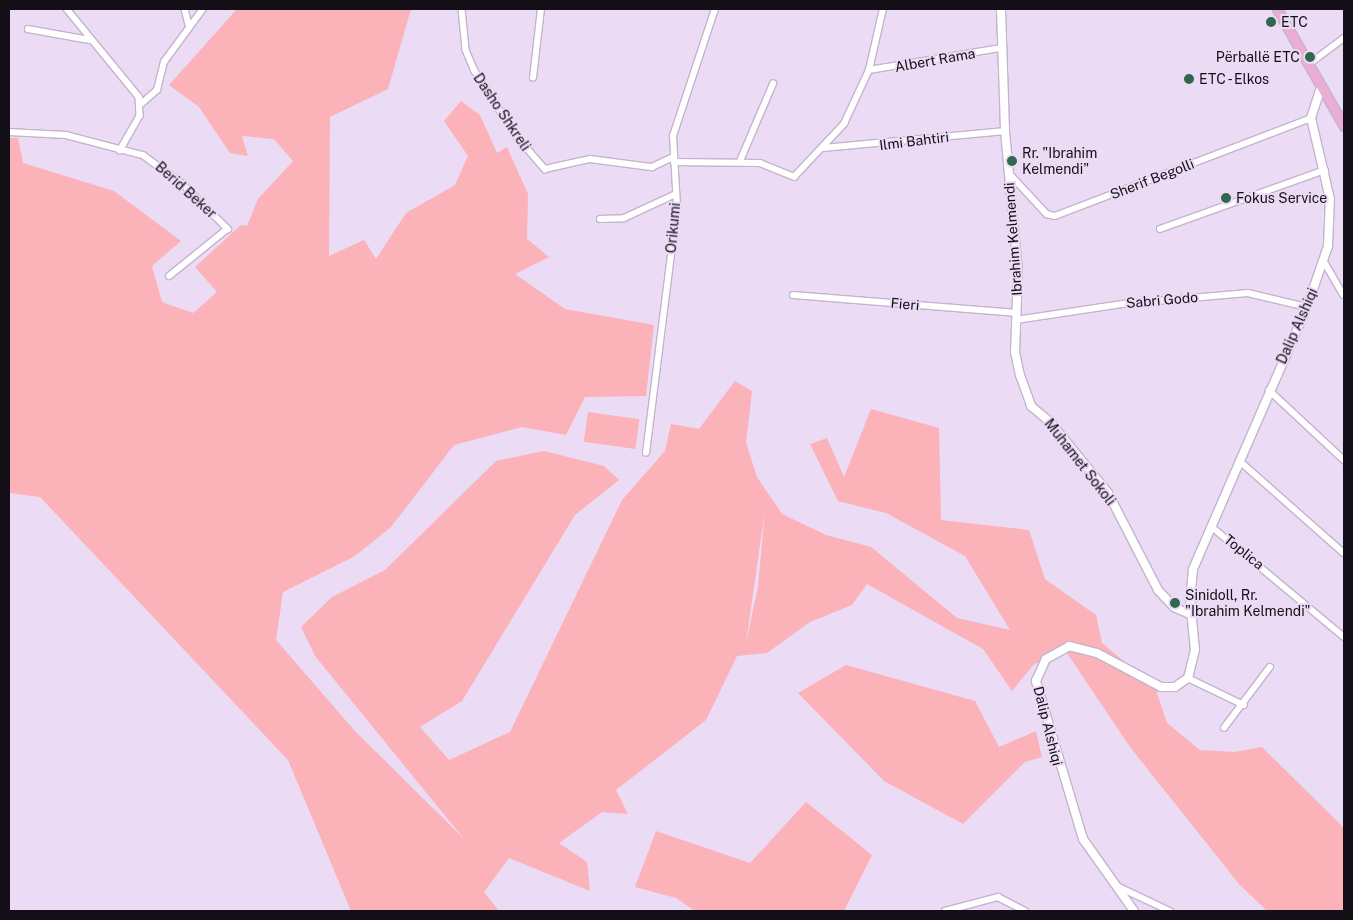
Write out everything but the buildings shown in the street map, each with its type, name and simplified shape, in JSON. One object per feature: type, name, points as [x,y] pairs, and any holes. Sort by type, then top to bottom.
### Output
[{"type":"main road","points":[[1277,9],[1321,88],[1342,114],[1344,126]]},
{"type":"street","points":[[67,9],[89,40],[127,77],[142,104]]},
{"type":"street","points":[[185,9],[189,25]]},
{"type":"street","points":[[120,151],[136,125],[142,104],[157,90],[164,62],[189,25],[203,9]]},
{"type":"street","name":"Dasho Shkreli","points":[[462,9],[466,50],[475,71],[514,133],[545,169],[590,159],[652,167],[673,160]]},
{"type":"street","points":[[533,78],[541,9]]},
{"type":"street","name":"Orikumi","points":[[646,453],[676,194],[673,160],[678,116],[715,9]]},
{"type":"street","points":[[673,160],[740,161],[765,164],[790,178],[823,148],[844,124],[869,70],[883,9]]},
{"type":"street","name":"Ibrahim Kelmendi","points":[[1001,9],[1005,131],[1018,271],[1017,317]]},
{"type":"street","points":[[28,29],[89,40]]},
{"type":"street","points":[[1308,66],[1344,38]]},
{"type":"street","name":"Albert Rama","points":[[869,70],[1001,48]]},
{"type":"street","points":[[740,161],[772,84]]},
{"type":"street","points":[[1311,118],[1321,88]]},
{"type":"street","name":"Dalip Alshiqi","points":[[1131,909],[1083,839],[1038,698],[1039,671],[1053,652],[1069,646],[1097,653],[1161,687],[1175,687],[1188,678],[1195,650],[1192,615],[1193,569],[1242,462],[1269,390],[1307,307],[1324,261],[1331,214],[1325,170],[1311,118]]},
{"type":"street","name":"Sherif Begolli","points":[[1009,173],[1047,214],[1055,216],[1311,118]]},
{"type":"street","name":"Ilmi Bahtiri","points":[[823,148],[1005,131]]},
{"type":"street","name":"Berid Beker","points":[[9,132],[66,135],[158,163],[228,229],[170,276]]},
{"type":"street","points":[[1160,229],[1325,170]]},
{"type":"street","points":[[600,218],[624,218],[676,194]]},
{"type":"street","name":"Dalip Alshiqi","points":[[1324,261],[1344,296]]},
{"type":"street","name":"Sabri Godo","points":[[1017,317],[1122,304],[1248,292],[1307,307]]},
{"type":"street","name":"Fieri","points":[[793,295],[1017,317]]},
{"type":"street","name":"Muhamet Sokoli","points":[[1017,317],[1016,362],[1031,406],[1051,423],[1108,493],[1165,599],[1192,615]]},
{"type":"street","points":[[1269,390],[1344,460]]},
{"type":"street","points":[[1242,462],[1344,553]]},
{"type":"street","name":"Toplica","points":[[1212,526],[1344,637]]},
{"type":"street","points":[[1224,728],[1244,705],[1270,667]]},
{"type":"street","points":[[1188,678],[1244,705]]},
{"type":"street","points":[[1116,885],[1170,911]]},
{"type":"street","points":[[945,911],[998,897],[1025,911]]},
{"type":"shaded area","points":[[237,9],[411,9],[388,89],[330,117],[329,256],[364,240],[376,259],[406,213],[455,185],[468,156],[444,121],[461,101],[480,115],[497,153],[507,147],[528,194],[527,239],[549,257],[515,274],[565,309],[654,325],[646,396],[585,397],[566,435],[522,427],[454,445],[391,527],[355,556],[283,592],[276,640],[354,730],[464,839],[315,656],[301,627],[332,597],[385,570],[496,461],[544,451],[604,466],[619,480],[575,515],[462,701],[420,727],[449,760],[510,732],[622,500],[665,451],[671,424],[699,429],[735,381],[752,391],[746,443],[757,477],[782,514],[826,535],[871,547],[957,618],[1010,630],[965,556],[886,513],[838,501],[810,444],[827,438],[844,477],[871,409],[939,428],[941,520],[1029,530],[1045,579],[1096,615],[1102,643],[1155,687],[1167,723],[1200,750],[1235,752],[1262,747],[1344,828],[1344,911],[1267,911],[1239,884],[1130,747],[1067,653],[1034,664],[1012,691],[983,649],[867,584],[852,605],[810,622],[767,653],[737,656],[706,720],[616,790],[628,814],[602,812],[559,843],[587,862],[590,891],[509,858],[484,892],[499,911],[351,911],[288,760],[40,497],[9,493],[9,138],[18,138],[23,163],[114,191],[181,241],[152,266],[162,302],[193,313],[217,292],[195,267],[241,225],[247,226],[258,199],[293,161],[274,139],[242,136],[248,156],[230,153],[199,107],[169,85]],"holes":[[[765,510],[758,587],[746,643]]]},
{"type":"shaded area","points":[[588,412],[639,419],[635,449],[584,442]]},
{"type":"shaded area","points":[[846,665],[975,701],[999,747],[1036,731],[1042,757],[1025,762],[963,824],[884,781],[798,693]]},
{"type":"shaded area","points":[[806,802],[872,855],[844,911],[695,911],[676,898],[635,887],[656,831],[750,863]]},
{"type":"place","name":"ETC","points":[[1271,22]]},
{"type":"place","name":"Përballë ETC","points":[[1310,57]]},
{"type":"place","name":"ETC - Elkos","points":[[1189,79]]},
{"type":"place","name":"Rr. \"Ibrahim Kelmendi\"","points":[[1012,161]]},
{"type":"place","name":"Fokus Service","points":[[1226,198]]},
{"type":"place","name":"Sinidoll, Rr. \"Ibrahim Kelmendi\"","points":[[1175,603]]}]
